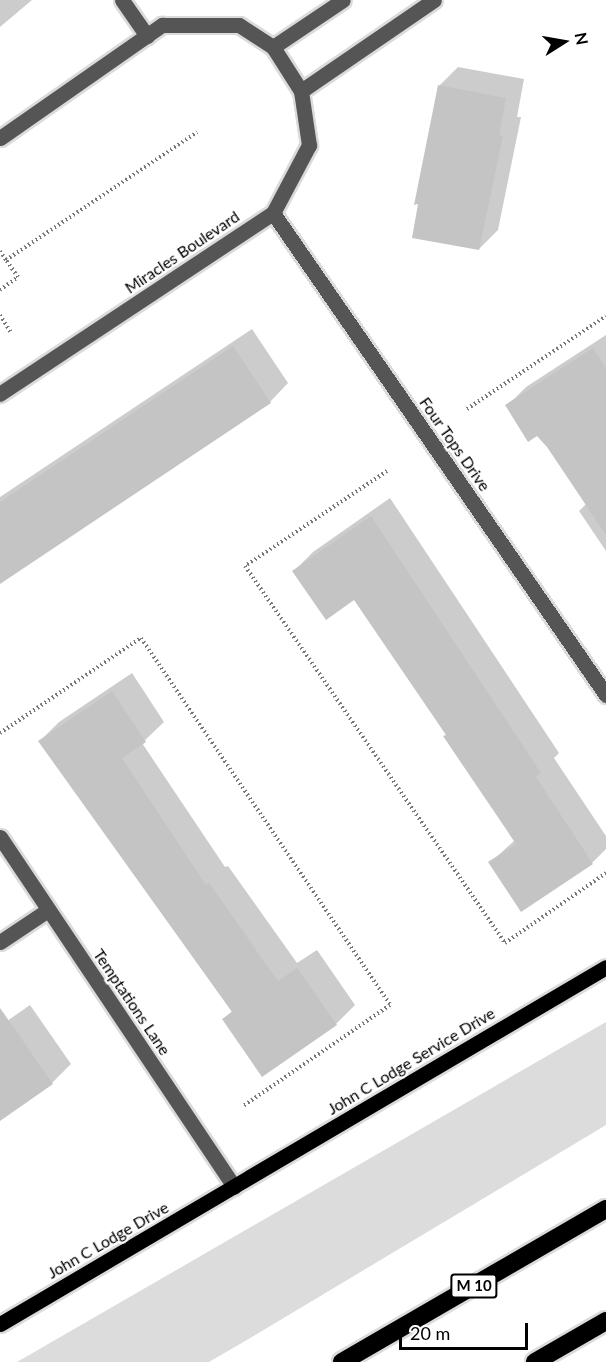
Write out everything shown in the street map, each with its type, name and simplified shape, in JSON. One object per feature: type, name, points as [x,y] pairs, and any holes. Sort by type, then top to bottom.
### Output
[{"type":"highway","name":"M 10","points":[[342,1362],[606,1209]]},
{"type":"highway","points":[[535,1362],[606,1322]]},
{"type":"main road","name":"John C Lodge Service Drive","points":[[234,1186],[606,967]]},
{"type":"main road","name":"John C Lodge Drive","points":[[0,1324],[234,1186]]},
{"type":"street","points":[[122,0],[147,36]]},
{"type":"street","points":[[273,47],[343,0]]},
{"type":"street","points":[[301,91],[434,0]]},
{"type":"street","name":"Miracles Boulevard","points":[[0,138],[162,26],[239,25],[273,47],[301,91],[309,145],[273,213],[0,394]]},
{"type":"street","name":"Four Tops Drive","points":[[273,213],[606,695]]},
{"type":"street","name":"Temptations Lane","points":[[0,837],[234,1186]]},
{"type":"street","points":[[0,942],[48,910]]},
{"type":"path","points":[[6,260],[197,132]]},
{"type":"path","points":[[0,251],[18,277],[0,290]]},
{"type":"path","points":[[0,315],[12,334]]},
{"type":"path","points":[[467,409],[606,316]]},
{"type":"path","points":[[387,471],[245,566],[505,943],[606,873]]},
{"type":"path","points":[[0,733],[141,638],[390,1005],[243,1106]]},
{"type":"shaded area","points":[[606,1022],[606,1125],[209,1362],[17,1362]]},
{"type":"building","points":[[438,85],[506,98],[499,135],[503,136],[479,250],[412,238],[418,204],[414,205]]},
{"type":"building","points":[[233,346],[271,403],[0,584],[0,502]]},
{"type":"building","points":[[593,348],[606,368],[606,535],[547,447],[537,436],[528,442],[505,405]]},
{"type":"building","points":[[371,516],[541,773],[536,777],[593,864],[521,912],[488,862],[516,844],[443,736],[446,735],[354,600],[326,620],[292,571]]},
{"type":"building","points":[[112,691],[146,742],[122,758],[206,885],[209,883],[278,981],[297,968],[337,1025],[262,1077],[222,1019],[232,1012],[38,741]]},
{"type":"building","points":[[0,1008],[53,1084],[0,1121]]}]
